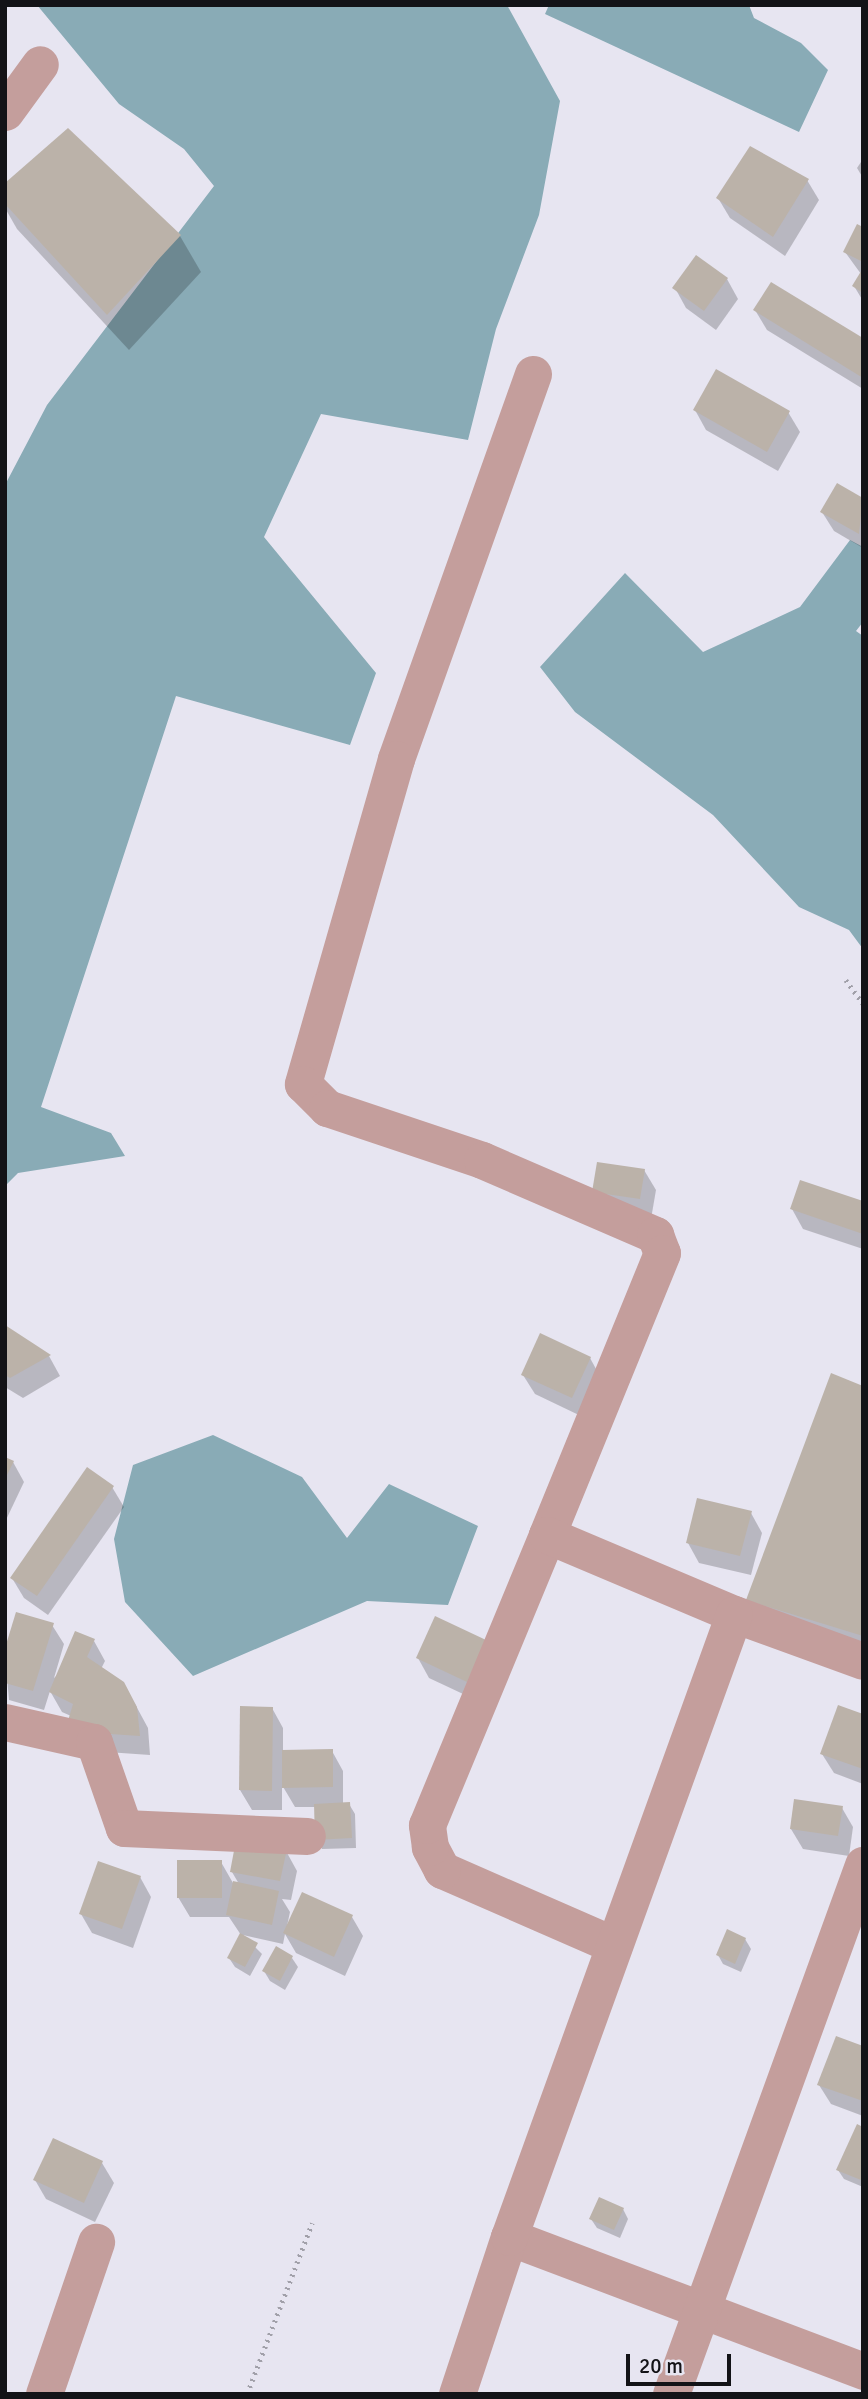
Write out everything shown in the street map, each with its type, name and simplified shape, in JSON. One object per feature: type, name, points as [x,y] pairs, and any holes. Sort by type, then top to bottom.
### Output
[{"type":"street","points":[[5,112],[40,64]]},
{"type":"street","points":[[533,374],[396,759],[303,1084],[327,1108],[482,1160],[655,1235],[662,1253],[427,1825],[429,1847],[442,1870],[614,1945]]},
{"type":"street","points":[[547,1535],[734,1614],[863,1661]]},
{"type":"street","points":[[457,2394],[509,2237],[734,1614]]},
{"type":"street","points":[[5,1722],[94,1742],[124,1828],[307,1836]]},
{"type":"street","points":[[671,2394],[863,1865]]},
{"type":"street","points":[[509,2237],[863,2371]]},
{"type":"street","points":[[44,2394],[96,2242]]},
{"type":"path","points":[[846,981],[863,1003]]},
{"type":"path","points":[[247,2394],[312,2223]]},
{"type":"water","points":[[37,5],[507,5],[560,101],[539,215],[496,329],[468,440],[321,414],[264,537],[376,673],[350,745],[176,696],[41,1107],[111,1133],[125,1156],[18,1173],[5,1186],[5,485],[47,405],[214,186],[184,149],[119,104]]},
{"type":"water","points":[[549,5],[749,5],[754,18],[801,43],[828,70],[799,132],[545,14]]},
{"type":"water","points":[[850,540],[863,547],[863,622],[856,631],[863,636],[863,949],[849,930],[799,907],[713,815],[575,712],[540,667],[625,573],[703,652],[800,607]]},
{"type":"water","points":[[213,1435],[302,1477],[347,1538],[389,1484],[478,1526],[448,1605],[367,1601],[193,1676],[125,1602],[114,1539],[133,1465]]},
{"type":"building","points":[[68,128],[181,235],[107,315],[5,204],[5,183]]},
{"type":"building","points":[[750,146],[809,179],[773,237],[716,198]]},
{"type":"building","points":[[857,224],[863,227],[863,262],[843,252]]},
{"type":"building","points":[[696,255],[728,278],[704,311],[672,288]]},
{"type":"building","points":[[863,268],[863,293],[852,286]]},
{"type":"building","points":[[771,282],[863,338],[863,378],[753,310]]},
{"type":"building","points":[[716,369],[790,411],[767,452],[693,410]]},
{"type":"building","points":[[837,483],[863,498],[859,534],[820,512]]},
{"type":"building","points":[[597,1162],[645,1169],[640,1199],[592,1192]]},
{"type":"building","points":[[800,1180],[863,1201],[863,1234],[790,1209]]},
{"type":"building","points":[[5,1325],[51,1355],[10,1378],[5,1375]]},
{"type":"building","points":[[540,1333],[591,1357],[572,1398],[521,1375]]},
{"type":"building","points":[[831,1373],[863,1386],[863,1636],[746,1600]]},
{"type":"building","points":[[5,1457],[14,1461],[5,1479]]},
{"type":"building","points":[[87,1467],[114,1486],[37,1596],[10,1578]]},
{"type":"building","points":[[697,1498],[752,1511],[740,1556],[686,1543]]},
{"type":"building","points":[[16,1612],[54,1623],[33,1691],[5,1683],[5,1648]]},
{"type":"building","points":[[435,1616],[486,1640],[467,1682],[416,1658]]},
{"type":"building","points":[[75,1631],[95,1639],[87,1657],[124,1682],[137,1707],[140,1736],[65,1731],[73,1704],[49,1692]]},
{"type":"building","points":[[838,1705],[863,1714],[863,1769],[820,1754]]},
{"type":"building","points":[[240,1706],[273,1707],[272,1791],[239,1790]]},
{"type":"building","points":[[333,1749],[333,1787],[282,1788],[282,1750]]},
{"type":"building","points":[[794,1799],[843,1806],[838,1836],[790,1829]]},
{"type":"building","points":[[350,1802],[352,1838],[315,1840],[314,1804]]},
{"type":"building","points":[[236,1840],[287,1849],[280,1881],[230,1872]]},
{"type":"building","points":[[177,1860],[222,1860],[222,1898],[177,1898]]},
{"type":"building","points":[[98,1861],[141,1876],[122,1929],[79,1914]]},
{"type":"building","points":[[233,1881],[279,1891],[272,1925],[226,1915]]},
{"type":"building","points":[[302,1892],[353,1915],[334,1957],[283,1933]]},
{"type":"building","points":[[727,1929],[746,1938],[735,1964],[716,1955]]},
{"type":"building","points":[[240,1933],[258,1943],[245,1967],[227,1958]]},
{"type":"building","points":[[276,1946],[293,1956],[280,1981],[262,1971]]},
{"type":"building","points":[[836,2036],[863,2046],[863,2101],[817,2085]]},
{"type":"building","points":[[857,2124],[863,2127],[861,2180],[836,2170]]},
{"type":"building","points":[[53,2138],[103,2161],[84,2203],[33,2180]]},
{"type":"building","points":[[599,2197],[624,2208],[614,2230],[589,2219]]}]
